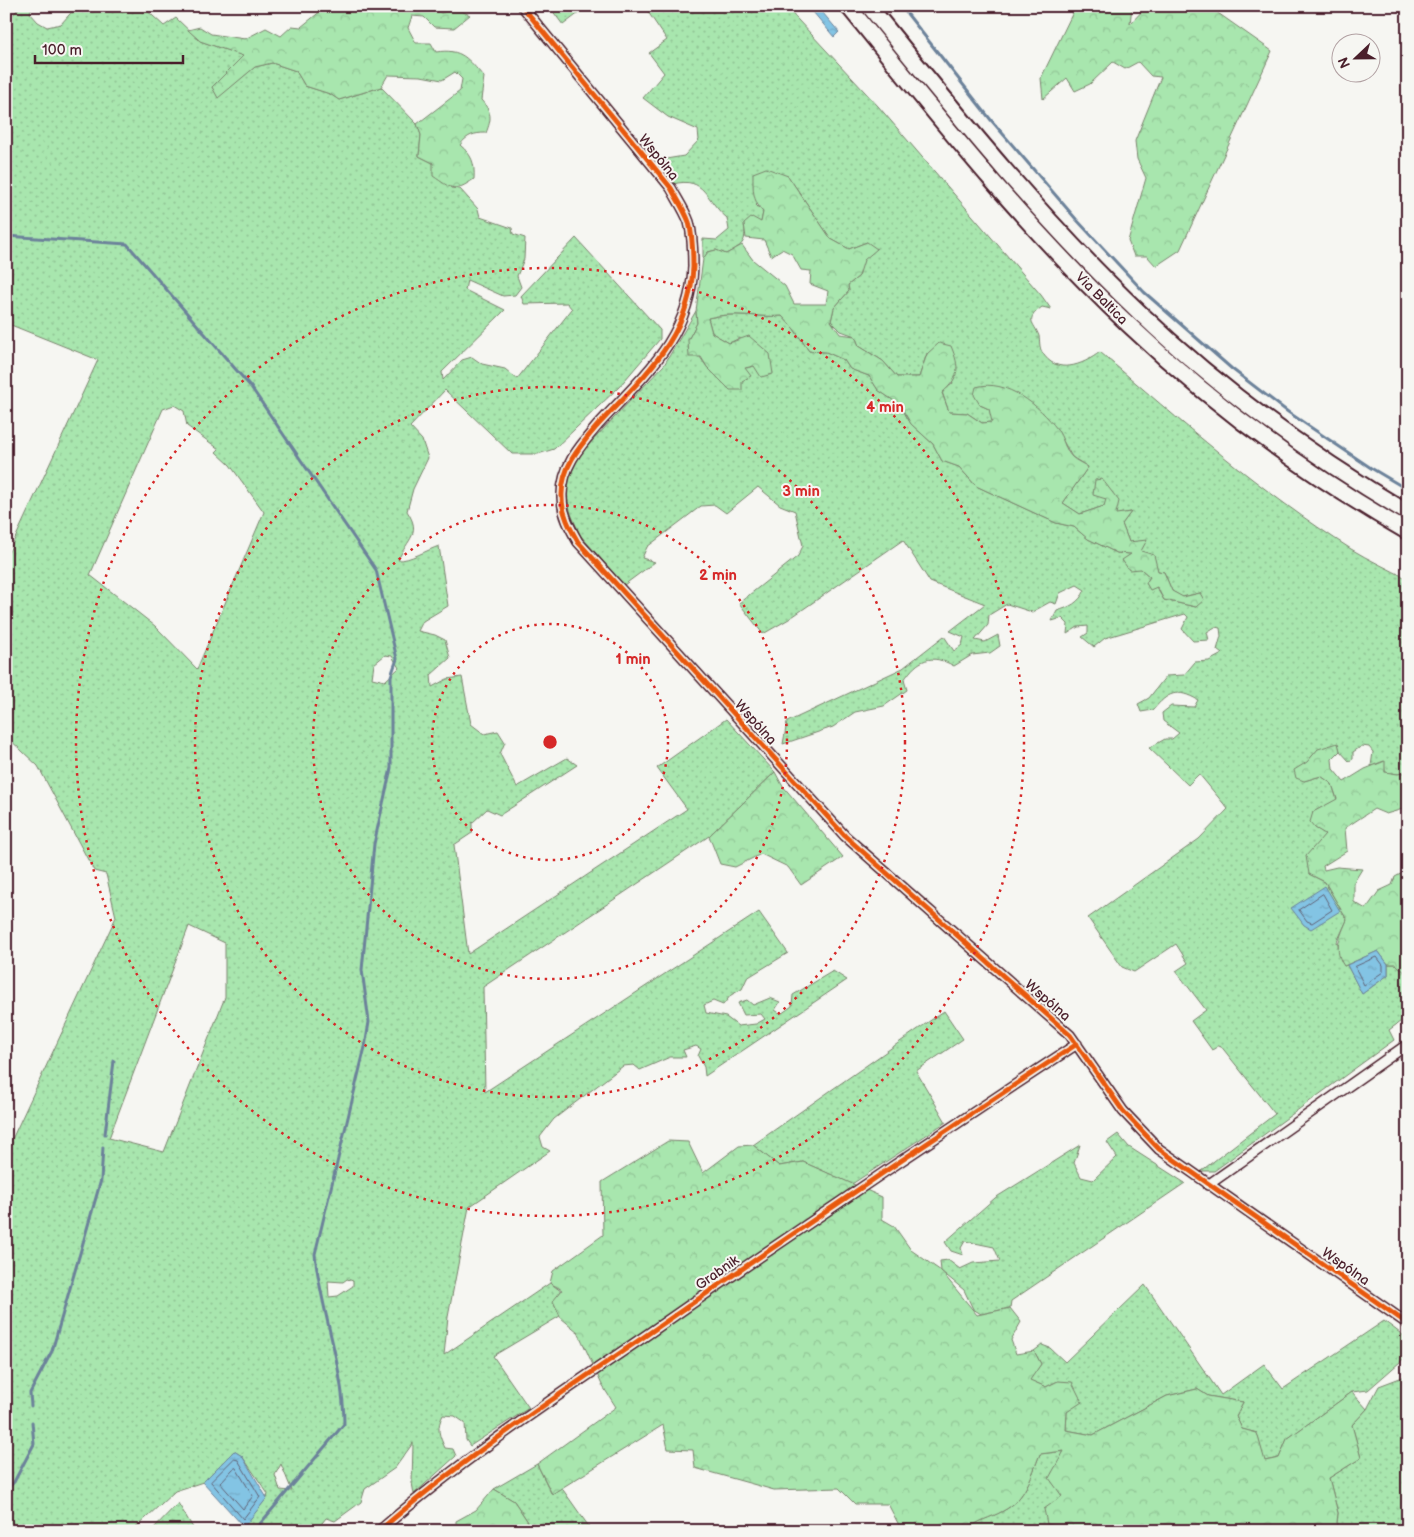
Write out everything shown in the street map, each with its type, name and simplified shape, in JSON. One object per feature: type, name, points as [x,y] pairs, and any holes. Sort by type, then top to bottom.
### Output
[{"type":"highway","name":"Via Baltica","points":[[848,6],[1006,197],[1071,268],[1127,324],[1205,392],[1255,431],[1344,493],[1408,532]]},
{"type":"highway","name":"Via Baltica","points":[[869,6],[1022,190],[1096,270],[1140,313],[1218,381],[1278,428],[1408,513]]},
{"type":"street","name":"Wspólna","points":[[522,6],[671,188],[688,221],[693,246],[689,300],[678,330],[662,355],[576,450],[565,474],[562,497],[565,519],[578,542],[845,836],[1070,1035],[1123,1111],[1159,1149],[1408,1324]]},
{"type":"street","name":"Grabnik","points":[[379,1531],[412,1502],[534,1412],[853,1191],[1076,1044]]},
{"type":"street","points":[[1208,1185],[1408,1044]]},
{"type":"green space","points":[[21,6],[32,6],[30,13],[38,22],[47,27],[61,24],[77,6],[142,6],[164,26],[176,18],[200,41],[244,56],[212,87],[218,97],[255,67],[272,63],[296,71],[305,86],[330,94],[339,100],[381,87],[417,124],[421,135],[419,156],[433,163],[451,188],[460,189],[478,209],[480,217],[512,228],[513,234],[525,238],[524,259],[517,276],[521,287],[515,295],[503,296],[467,280],[465,290],[505,310],[442,372],[443,380],[462,360],[472,357],[482,364],[505,369],[517,379],[572,309],[567,303],[524,304],[521,296],[576,238],[660,330],[660,339],[619,387],[554,449],[538,454],[512,454],[445,390],[410,427],[422,440],[428,458],[413,489],[407,511],[413,525],[412,536],[398,560],[413,557],[439,546],[448,606],[423,621],[418,631],[435,635],[445,640],[450,658],[431,675],[432,687],[447,679],[462,677],[471,724],[484,734],[498,731],[505,742],[500,754],[517,787],[567,758],[577,765],[500,815],[487,809],[472,823],[472,833],[454,845],[468,954],[687,809],[657,768],[726,719],[775,772],[709,836],[483,987],[485,1092],[759,912],[788,953],[747,978],[742,989],[731,995],[723,1005],[713,1001],[704,1005],[706,1013],[726,1017],[738,1026],[756,1024],[765,1019],[761,1014],[744,1015],[738,1003],[747,1000],[753,1005],[770,998],[780,1002],[775,1010],[781,1014],[792,1006],[793,995],[833,971],[847,980],[705,1076],[704,1067],[698,1056],[701,1049],[696,1046],[683,1050],[686,1057],[670,1057],[640,1070],[634,1065],[623,1066],[554,1119],[540,1137],[543,1147],[550,1151],[469,1207],[448,1317],[444,1355],[550,1283],[561,1291],[554,1303],[560,1316],[493,1356],[529,1408],[470,1446],[466,1440],[465,1423],[455,1416],[443,1415],[439,1428],[440,1435],[445,1448],[453,1449],[456,1456],[414,1494],[412,1483],[413,1443],[395,1468],[365,1489],[361,1502],[335,1521],[326,1518],[319,1527],[302,1531],[240,1531],[267,1498],[268,1494],[242,1456],[234,1451],[203,1482],[175,1491],[132,1531],[6,1531],[6,1152],[116,917],[106,874],[94,871],[38,766],[6,736],[6,558],[98,360],[6,323],[6,22]],"holes":[[[174,405],[184,411],[187,426],[219,449],[216,452],[230,465],[264,512],[197,669],[155,626],[90,575],[163,409]],[[385,655],[392,656],[399,668],[385,681],[372,678],[374,664]],[[189,926],[225,943],[225,997],[164,1152],[109,1138]],[[347,1279],[353,1281],[353,1286],[338,1296],[329,1297],[328,1281],[343,1282]],[[281,1464],[292,1491],[280,1490],[275,1475]]]},
{"type":"green space","points":[[327,6],[368,6],[388,13],[401,8],[415,6],[429,7],[441,13],[455,8],[470,15],[454,28],[434,27],[424,17],[412,16],[408,28],[416,43],[431,43],[436,52],[452,52],[464,56],[484,77],[481,100],[490,115],[488,128],[486,133],[471,135],[460,145],[472,160],[474,179],[462,186],[453,188],[433,176],[433,163],[419,156],[421,135],[417,124],[460,91],[462,79],[455,72],[442,80],[421,76],[388,75],[381,87],[339,100],[330,94],[305,86],[296,71],[272,63],[255,67],[218,98],[212,87],[243,56],[200,41],[188,30],[200,27],[211,34],[245,39],[266,28],[281,36],[292,26],[301,27]]},
{"type":"green space","points":[[549,6],[588,6],[563,25]]},
{"type":"green space","points":[[644,6],[785,6],[878,106],[1041,295],[1051,309],[1042,307],[1033,315],[1032,321],[1039,336],[1041,350],[1048,359],[1055,364],[1070,366],[1086,361],[1100,352],[1222,455],[1285,504],[1351,549],[1408,579],[1408,772],[1398,774],[1385,772],[1384,761],[1371,766],[1373,752],[1369,747],[1362,746],[1353,752],[1353,759],[1349,761],[1340,751],[1338,744],[1317,751],[1313,755],[1307,765],[1304,781],[1321,776],[1332,784],[1337,800],[1313,812],[1315,828],[1325,833],[1309,874],[1325,882],[1347,920],[1337,942],[1344,966],[1347,965],[1362,994],[1388,975],[1388,964],[1396,964],[1408,975],[1408,1016],[1389,1030],[1394,1040],[1214,1171],[1201,1171],[1275,1114],[1220,1045],[1212,1050],[1191,1021],[1206,1010],[1176,971],[1188,963],[1176,944],[1134,972],[1122,967],[1088,918],[1199,839],[1228,809],[1199,774],[1188,785],[1149,748],[1165,739],[1172,739],[1179,733],[1163,721],[1162,713],[1171,706],[1194,707],[1198,700],[1178,693],[1163,699],[1153,710],[1141,712],[1138,704],[1149,698],[1166,676],[1184,675],[1195,662],[1209,661],[1222,654],[1217,650],[1221,636],[1220,628],[1215,627],[1207,632],[1209,640],[1193,641],[1182,629],[1188,617],[1185,614],[1105,638],[1094,647],[1082,637],[1088,633],[1088,626],[1078,627],[1067,634],[1068,624],[1062,618],[1052,621],[1057,611],[1074,604],[1083,594],[1085,590],[1077,585],[1060,593],[1056,604],[1050,602],[1032,612],[1007,604],[989,615],[988,625],[975,640],[985,642],[998,635],[1000,646],[990,653],[972,655],[954,666],[938,660],[926,660],[914,667],[904,680],[907,690],[884,706],[855,712],[833,727],[783,744],[787,722],[903,668],[944,636],[954,651],[962,645],[964,637],[950,631],[985,604],[930,582],[903,540],[789,619],[763,634],[739,603],[798,556],[803,546],[795,511],[780,505],[758,487],[726,513],[715,505],[701,506],[647,547],[642,558],[655,562],[624,585],[580,535],[571,514],[566,493],[568,478],[580,454],[664,365],[696,311],[697,323],[688,340],[707,367],[742,381],[745,368],[754,366],[740,338],[729,343],[712,333],[708,318],[728,315],[782,316],[794,329],[809,351],[826,352],[844,360],[850,369],[869,376],[878,390],[900,405],[911,424],[933,444],[942,461],[959,467],[976,486],[1056,523],[1074,527],[1088,539],[1117,553],[1132,554],[1122,561],[1141,569],[1150,577],[1146,583],[1150,589],[1156,587],[1164,600],[1196,607],[1200,593],[1182,597],[1172,591],[1164,572],[1158,571],[1140,551],[1146,541],[1129,542],[1122,524],[1131,512],[1116,515],[1107,499],[1104,506],[1080,514],[1063,503],[1088,467],[1072,457],[1057,430],[980,405],[989,409],[993,422],[982,423],[967,413],[949,412],[942,392],[953,383],[927,353],[919,377],[897,377],[883,361],[859,346],[855,336],[841,331],[831,321],[834,308],[849,291],[848,285],[859,276],[867,242],[849,249],[831,239],[788,176],[756,205],[763,212],[761,222],[744,224],[745,236],[740,246],[726,254],[716,250],[708,252],[703,259],[703,239],[717,240],[729,230],[727,218],[699,186],[684,182],[673,184],[660,160],[684,156],[699,140],[698,130],[668,117],[643,98],[664,73],[649,53],[667,40]]},
{"type":"green space","points":[[1076,6],[1132,6],[1130,24],[1147,6],[1208,6],[1272,51],[1180,250],[1156,266],[1147,256],[1134,256],[1128,241],[1146,178],[1137,159],[1135,141],[1161,77],[1151,76],[1138,62],[1125,69],[1113,62],[1090,84],[1075,91],[1067,78],[1043,99],[1041,78]]},
{"type":"green space","points":[[766,168],[788,176],[831,239],[849,249],[867,242],[877,249],[864,260],[859,276],[848,285],[849,291],[834,308],[831,321],[840,334],[855,336],[859,346],[883,361],[897,377],[919,377],[927,354],[939,343],[951,346],[956,360],[957,372],[952,382],[942,393],[949,412],[967,413],[982,423],[992,422],[989,409],[980,405],[974,395],[976,387],[987,385],[1010,390],[1032,403],[1057,429],[1072,457],[1088,467],[1063,503],[1080,514],[1104,506],[1106,499],[1093,495],[1095,480],[1102,479],[1119,501],[1116,514],[1131,512],[1122,524],[1129,542],[1147,540],[1141,551],[1154,555],[1158,571],[1164,572],[1172,591],[1183,597],[1200,593],[1204,600],[1196,607],[1164,600],[1157,587],[1150,590],[1146,583],[1150,577],[1141,569],[1129,570],[1122,560],[1131,554],[1117,553],[1088,539],[1074,527],[1056,523],[976,486],[959,467],[942,461],[933,444],[911,424],[900,405],[878,390],[869,376],[850,369],[844,360],[826,352],[809,351],[794,329],[782,316],[727,315],[708,318],[712,333],[729,343],[749,336],[770,354],[773,374],[761,377],[754,366],[745,368],[751,376],[742,381],[742,390],[730,390],[707,367],[701,357],[689,357],[688,340],[697,323],[696,311],[703,259],[708,252],[716,250],[726,254],[742,245],[753,260],[785,286],[794,304],[826,304],[828,291],[810,284],[811,271],[801,270],[792,254],[782,249],[771,256],[764,240],[746,238],[744,224],[752,217],[761,222],[763,212],[755,199],[753,173]]},
{"type":"green space","points":[[1338,743],[1340,751],[1332,759],[1333,769],[1344,782],[1365,769],[1385,761],[1385,772],[1398,774],[1408,772],[1408,801],[1403,809],[1386,814],[1374,809],[1345,828],[1347,851],[1323,866],[1324,870],[1337,867],[1362,869],[1354,882],[1354,902],[1366,909],[1379,891],[1392,885],[1395,877],[1408,870],[1408,975],[1396,964],[1388,964],[1378,951],[1344,966],[1338,949],[1340,937],[1347,920],[1325,882],[1309,874],[1306,856],[1325,834],[1315,828],[1310,822],[1313,812],[1337,799],[1332,784],[1321,776],[1304,781],[1296,778],[1294,770],[1307,762],[1318,749]]},
{"type":"green space","points":[[775,772],[782,785],[843,857],[801,885],[788,867],[761,854],[735,867],[720,864],[709,836]]},
{"type":"green space","points":[[944,1011],[963,1039],[916,1071],[946,1122],[852,1184],[803,1162],[779,1166],[753,1145]]},
{"type":"green space","points":[[1118,1134],[1129,1147],[1185,1183],[1011,1301],[1010,1308],[981,1314],[973,1309],[964,1290],[941,1271],[940,1261],[948,1260],[960,1269],[973,1263],[1000,1261],[994,1247],[965,1241],[961,1248],[963,1255],[951,1251],[945,1242],[995,1198],[1080,1145],[1074,1163],[1081,1177],[1093,1180],[1117,1157],[1107,1142]]},
{"type":"green space","points":[[668,1141],[688,1142],[703,1173],[739,1146],[753,1145],[779,1166],[803,1162],[882,1197],[882,1219],[894,1226],[911,1250],[941,1271],[977,1315],[1010,1308],[1021,1322],[1011,1340],[1016,1354],[1034,1351],[1041,1364],[1030,1380],[1046,1387],[1058,1381],[1072,1382],[1082,1402],[1067,1412],[1066,1430],[1093,1435],[1167,1396],[1197,1389],[1208,1396],[1243,1402],[1236,1416],[1242,1429],[1257,1433],[1265,1461],[1279,1458],[1287,1439],[1352,1392],[1367,1409],[1352,1425],[1361,1458],[1329,1478],[1338,1513],[1336,1531],[1066,1531],[1063,1528],[1047,1524],[1044,1509],[1062,1496],[1049,1478],[1064,1451],[1040,1454],[1027,1486],[1017,1500],[1003,1511],[966,1531],[904,1531],[901,1529],[888,1504],[855,1504],[839,1488],[774,1490],[695,1468],[693,1450],[668,1449],[663,1425],[552,1494],[537,1464],[616,1407],[602,1385],[578,1332],[561,1318],[553,1301],[562,1290],[550,1283],[553,1271],[603,1235],[602,1182]]},
{"type":"green space","points":[[1145,1285],[1221,1395],[1264,1364],[1283,1389],[1384,1321],[1408,1339],[1408,1355],[1368,1390],[1352,1392],[1287,1439],[1279,1458],[1264,1461],[1257,1433],[1242,1429],[1236,1416],[1243,1402],[1208,1396],[1197,1389],[1167,1396],[1093,1435],[1066,1430],[1067,1412],[1058,1381],[1046,1387],[1029,1380],[1041,1364],[1034,1351],[1042,1345],[1050,1348],[1065,1362]]},
{"type":"green space","points":[[1408,1375],[1408,1531],[1336,1531],[1338,1513],[1329,1478],[1361,1458],[1352,1425],[1367,1409],[1379,1386]]},
{"type":"green space","points":[[1065,1451],[1062,1496],[1048,1524],[1063,1528],[1066,1531],[966,1531],[980,1521],[1003,1511],[1017,1500],[1027,1486],[1040,1454]]},
{"type":"green space","points":[[537,1464],[551,1493],[561,1487],[592,1531],[534,1531],[514,1501],[494,1489]]},
{"type":"green space","points":[[494,1489],[514,1501],[534,1531],[456,1531],[456,1521],[476,1510]]},
{"type":"green space","points":[[178,1503],[195,1531],[151,1531]]},
{"type":"water","points":[[808,6],[817,6],[839,32],[834,37]]},
{"type":"water","points":[[1325,886],[1340,911],[1311,929],[1304,925],[1291,908]]},
{"type":"water","points":[[1378,951],[1388,964],[1388,975],[1362,994],[1347,965]]},
{"type":"water","points":[[234,1451],[242,1456],[267,1498],[244,1527],[203,1482]]},
{"type":"waterway","points":[[901,6],[991,120],[1076,219],[1144,292],[1232,369],[1288,412],[1371,468],[1408,490]]},
{"type":"waterway","points":[[6,236],[127,244],[251,387],[376,570],[397,659],[391,676],[391,768],[374,844],[362,970],[369,1022],[365,1047],[315,1254],[340,1382],[344,1424],[254,1531]]},
{"type":"waterway","points":[[105,1134],[114,1061]]},
{"type":"waterway","points":[[31,1406],[30,1393],[52,1351],[101,1180],[103,1147]]},
{"type":"waterway","points":[[6,1490],[14,1482],[34,1444],[32,1422]]},
{"type":"cycle path","points":[[522,6],[671,188],[689,222],[692,239],[693,267],[690,292],[683,315],[673,335],[647,372],[585,441],[568,467],[563,486],[562,503],[567,521],[578,542],[845,836],[1070,1035],[1123,1111],[1159,1149],[1408,1324]]},
{"type":"cycle path","points":[[379,1531],[444,1478],[545,1405],[861,1188],[1077,1044]]}]
